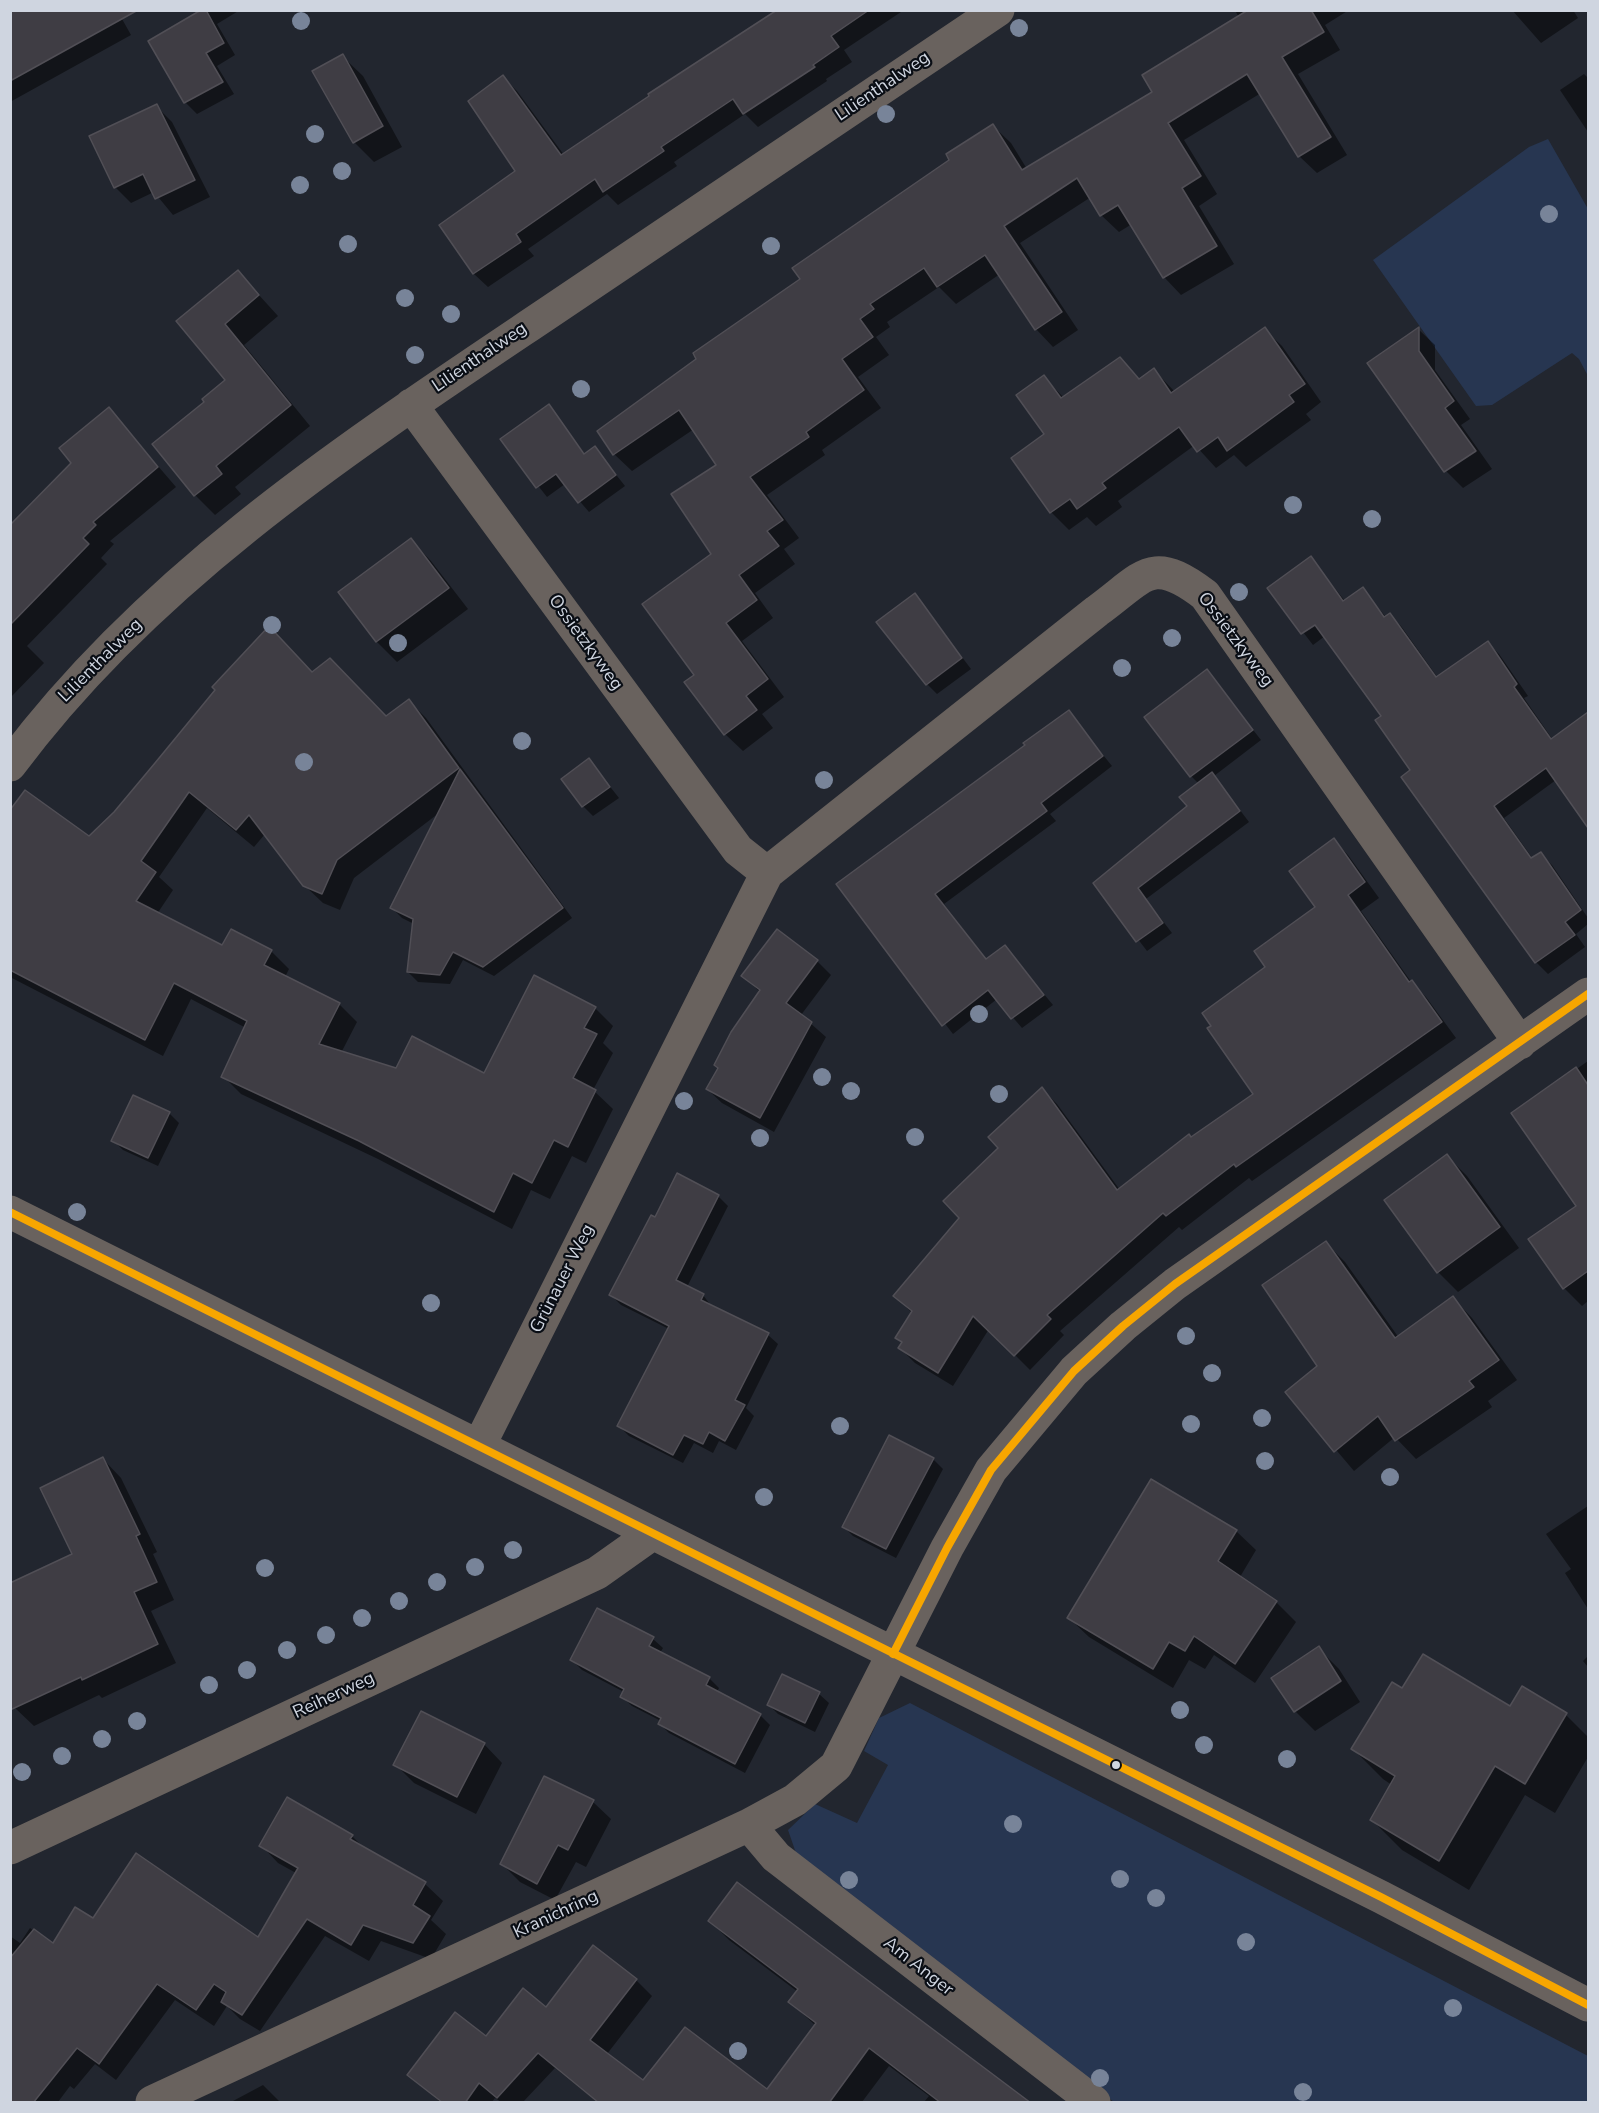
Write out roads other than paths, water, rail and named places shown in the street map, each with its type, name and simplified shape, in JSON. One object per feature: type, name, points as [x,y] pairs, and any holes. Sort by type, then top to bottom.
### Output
[{"type":"street","name":"Lilienthalweg","points":[[10,765],[61,701],[111,649],[157,605],[269,508],[411,405],[998,10]]},
{"type":"street","name":"Ossietzkyweg","points":[[411,405],[738,850],[767,873]]},
{"type":"street","name":"Ossietzkyweg","points":[[646,1113],[767,873],[1097,611],[1150,573],[1166,571],[1182,577],[1205,595],[1520,1043]]},
{"type":"street","name":"Kranichring","points":[[152,2103],[749,1825],[795,1800],[836,1766],[991,1470],[1074,1371],[1123,1326],[1175,1284],[1588,994]]},
{"type":"street","name":"Grünauer Weg","points":[[480,1444],[646,1113]]},
{"type":"street","points":[[10,1212],[480,1444],[652,1534],[1381,1897],[1588,2005]]},
{"type":"street","name":"Reiherweg","points":[[10,1848],[597,1573],[652,1534]]},
{"type":"street","name":"Am Anger","points":[[749,1825],[776,1857],[1094,2103]]}]
